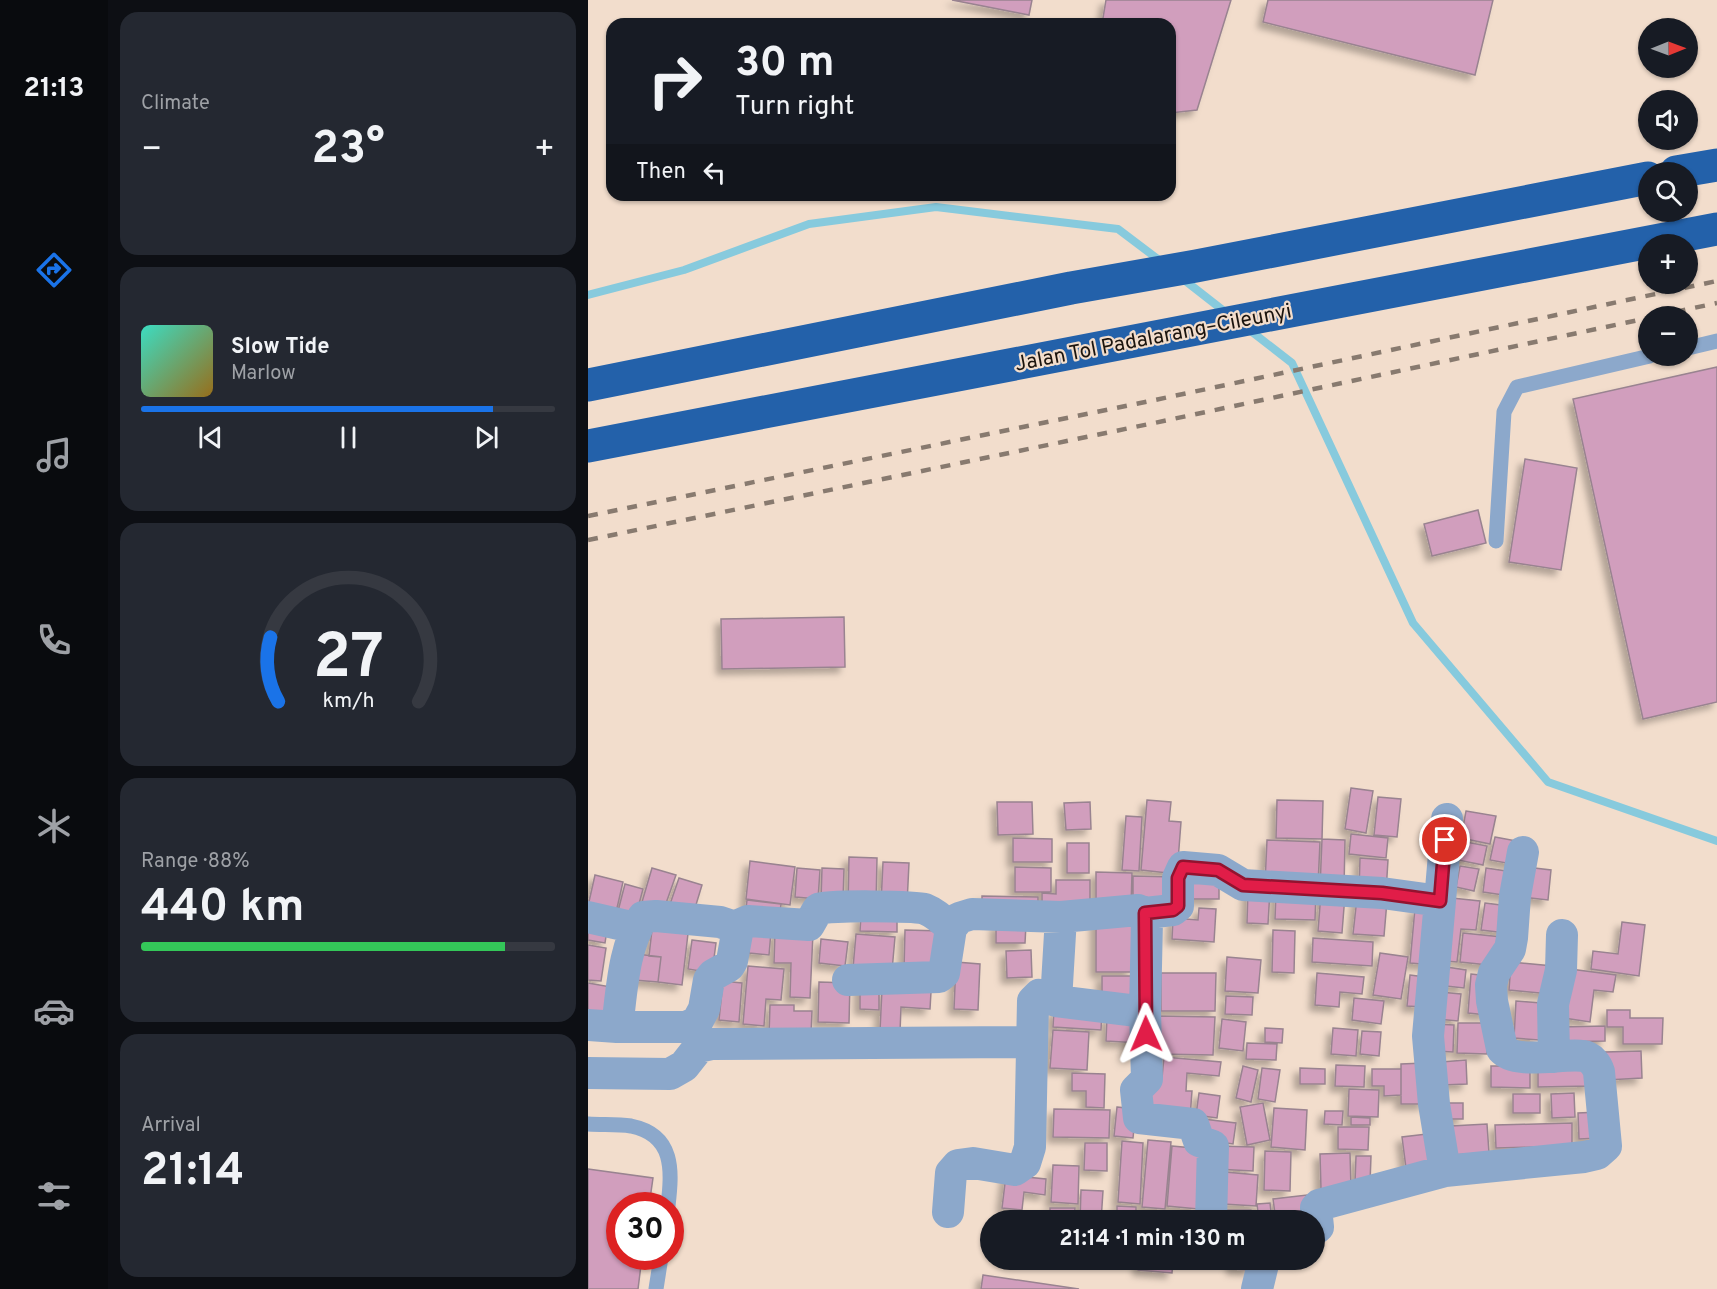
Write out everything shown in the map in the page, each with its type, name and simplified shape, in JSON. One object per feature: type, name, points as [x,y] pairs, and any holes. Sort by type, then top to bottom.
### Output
[{"type":"highway","points":[[1698,168],[1717,165]]},
{"type":"highway","points":[[588,385],[1071,288],[1638,180]]},
{"type":"highway","name":"Jalan Tol Padalarang–Cileunyi","points":[[588,446],[1717,229]]},
{"type":"street","points":[[1445,1171],[1434,1104],[1428,1036],[1447,819]]},
{"type":"street","points":[[1316,1210],[1319,1205],[1445,1171],[1584,1157],[1597,1154],[1606,1146],[1599,1072],[1596,1064],[1585,1056],[1554,1058],[1506,1054],[1502,1049],[1491,985],[1494,973],[1510,949],[1515,896],[1523,852]]},
{"type":"street","points":[[848,980],[939,977],[944,973],[951,928],[959,918],[972,914],[1061,917],[1138,910],[1145,913],[1173,910],[1178,906],[1178,878],[1183,867],[1218,870],[1243,885],[1382,893],[1440,901]]},
{"type":"street","points":[[738,928],[720,922],[656,916],[643,917],[636,928],[603,1026],[686,1027],[697,1022],[704,1010],[709,980],[713,975],[729,966],[738,928],[748,921],[809,925],[818,909],[838,905],[925,909],[941,918],[951,928]]},
{"type":"street","points":[[1145,913],[1147,920],[1145,1012],[1147,1079],[1136,1090],[1138,1118],[1193,1124],[1199,1141],[1213,1146],[1211,1210]]},
{"type":"street","points":[[588,917],[636,928]]},
{"type":"street","points":[[1056,1001],[1061,917]]},
{"type":"street","points":[[1554,1058],[1553,1004],[1561,970],[1562,935]]},
{"type":"street","points":[[948,1212],[951,1173],[958,1165],[974,1163],[1015,1170],[1025,1163],[1030,1148],[1031,1042],[1035,997],[1039,995],[1056,1001],[1145,1012]]},
{"type":"street","points":[[588,1073],[670,1074],[684,1066],[699,1047],[712,1044],[1031,1042]]},
{"type":"street","points":[[1257,1289],[1262,1270]]},
{"type":"lane","points":[[1698,346],[1717,341]]},
{"type":"lane","points":[[1496,541],[1504,412],[1517,387],[1638,359]]},
{"type":"lane","points":[[588,1124],[630,1126],[645,1131],[659,1140],[668,1157],[672,1176],[670,1192]]},
{"type":"lane","points":[[656,1289],[659,1270]]},
{"type":"building","points":[[952,0],[1032,0],[1029,15]]},
{"type":"building","points":[[1106,0],[1231,0],[1197,110],[1176,112],[1176,18],[1103,18]]},
{"type":"building","points":[[1268,0],[1493,0],[1475,75],[1263,22]]},
{"type":"building","points":[[1717,367],[1717,702],[1643,719],[1573,399]]},
{"type":"building","points":[[1525,459],[1577,468],[1561,570],[1509,562]]},
{"type":"building","points":[[1478,510],[1486,543],[1432,556],[1424,524]]},
{"type":"building","points":[[844,617],[845,667],[722,669],[721,619]]},
{"type":"building","points":[[1351,788],[1373,791],[1366,833],[1345,829]]},
{"type":"building","points":[[1378,797],[1401,799],[1397,837],[1374,835]]},
{"type":"building","points":[[1147,800],[1171,802],[1169,821],[1181,822],[1177,874],[1141,870]]},
{"type":"building","points":[[1277,800],[1323,801],[1322,839],[1276,838]]},
{"type":"building","points":[[997,802],[1032,802],[1033,834],[998,835]]},
{"type":"building","points":[[1090,802],[1091,829],[1066,830],[1064,803]]},
{"type":"building","points":[[1466,811],[1496,816],[1490,844],[1461,838]]},
{"type":"building","points":[[1126,816],[1142,817],[1139,871],[1122,870]]},
{"type":"building","points":[[1351,834],[1388,838],[1386,858],[1349,854]]},
{"type":"building","points":[[1495,837],[1522,842],[1517,865],[1490,860]]},
{"type":"building","points":[[1013,838],[1052,839],[1052,862],[1013,862]]},
{"type":"building","points":[[1322,839],[1345,840],[1344,889],[1320,888]]},
{"type":"building","points":[[1267,840],[1320,842],[1318,885],[1265,883]]},
{"type":"building","points":[[1461,841],[1487,846],[1483,865],[1458,860]]},
{"type":"building","points":[[1067,843],[1089,843],[1089,873],[1067,873]]},
{"type":"building","points":[[849,857],[877,858],[876,906],[848,905]]},
{"type":"building","points":[[1360,858],[1388,860],[1386,892],[1359,891]]},
{"type":"building","points":[[750,861],[795,867],[790,905],[746,899]]},
{"type":"building","points":[[883,862],[909,863],[907,904],[881,903]]},
{"type":"building","points":[[1460,866],[1479,869],[1474,891],[1456,887]]},
{"type":"building","points":[[1015,867],[1051,868],[1051,892],[1015,892]]},
{"type":"building","points":[[1526,867],[1551,870],[1548,900],[1522,897]]},
{"type":"building","points":[[652,868],[676,875],[664,909],[642,902]]},
{"type":"building","points":[[797,868],[820,870],[818,899],[795,897]]},
{"type":"building","points":[[822,868],[844,869],[843,901],[821,900]]},
{"type":"building","points":[[1486,868],[1513,872],[1510,896],[1483,892]]},
{"type":"building","points":[[1096,872],[1132,873],[1131,908],[1096,907]]},
{"type":"building","points":[[1187,872],[1219,873],[1219,899],[1186,899]]},
{"type":"building","points":[[595,875],[623,882],[614,921],[588,906]]},
{"type":"building","points":[[1133,876],[1175,877],[1175,906],[1133,906]]},
{"type":"building","points":[[679,878],[702,885],[692,918],[668,910]]},
{"type":"building","points":[[1056,880],[1090,880],[1090,912],[1042,912],[1042,893],[1056,894]]},
{"type":"building","points":[[625,884],[643,889],[635,919],[617,915]]},
{"type":"building","points":[[1248,889],[1270,890],[1268,924],[1247,923]]},
{"type":"building","points":[[1276,891],[1316,892],[1315,920],[1275,919]]},
{"type":"building","points":[[1321,893],[1345,895],[1342,933],[1318,931]]},
{"type":"building","points":[[982,896],[1038,897],[1038,914],[982,913]]},
{"type":"building","points":[[1357,898],[1387,901],[1384,936],[1353,934]]},
{"type":"building","points":[[1452,898],[1480,901],[1476,930],[1461,929],[1457,962],[1445,961]]},
{"type":"building","points":[[747,900],[781,904],[779,921],[745,917]]},
{"type":"building","points":[[1485,903],[1509,906],[1506,933],[1481,930]]},
{"type":"building","points":[[1199,908],[1216,909],[1214,942],[1172,939],[1173,918],[1198,920]]},
{"type":"building","points":[[1415,908],[1438,910],[1433,965],[1410,963]]},
{"type":"building","points":[[861,915],[897,915],[897,932],[860,931]]},
{"type":"building","points":[[1096,919],[1145,919],[1131,972],[1096,972]]},
{"type":"building","points":[[588,920],[608,923],[605,943],[588,940]]},
{"type":"building","points":[[653,921],[689,925],[682,985],[658,982],[661,957],[649,956]]},
{"type":"building","points":[[1622,922],[1645,925],[1639,976],[1591,969],[1593,951],[1618,954]]},
{"type":"building","points":[[996,924],[1026,924],[1025,943],[996,943]]},
{"type":"building","points":[[905,930],[943,931],[942,971],[904,969]]},
{"type":"building","points":[[1273,930],[1295,931],[1294,973],[1272,972]]},
{"type":"building","points":[[750,931],[771,932],[769,955],[749,953]]},
{"type":"building","points":[[775,931],[813,933],[810,998],[790,997],[791,963],[774,963]]},
{"type":"building","points":[[1463,933],[1502,937],[1498,966],[1460,962]]},
{"type":"building","points":[[856,934],[895,937],[892,971],[853,968]]},
{"type":"building","points":[[1313,938],[1373,942],[1372,966],[1312,962]]},
{"type":"building","points":[[821,939],[848,942],[845,966],[819,963]]},
{"type":"building","points":[[692,940],[716,943],[712,973],[688,969]]},
{"type":"building","points":[[588,945],[606,948],[601,981],[588,980]]},
{"type":"building","points":[[1031,950],[1032,977],[1007,978],[1006,951]]},
{"type":"building","points":[[1380,953],[1408,957],[1401,999],[1373,995]]},
{"type":"building","points":[[637,954],[661,957],[658,982],[634,980]]},
{"type":"building","points":[[1227,957],[1261,960],[1258,993],[1225,991]]},
{"type":"building","points":[[956,962],[980,964],[978,1010],[954,1009]]},
{"type":"building","points":[[1511,962],[1553,966],[1550,994],[1509,990]]},
{"type":"building","points":[[748,966],[784,969],[781,1000],[766,999],[764,1026],[743,1024]]},
{"type":"building","points":[[1440,966],[1466,970],[1464,988],[1437,985]]},
{"type":"building","points":[[1570,969],[1616,975],[1613,992],[1594,990],[1590,1022],[1564,1018]]},
{"type":"building","points":[[1161,973],[1216,973],[1215,1011],[1161,1011]]},
{"type":"building","points":[[1317,973],[1364,977],[1362,994],[1340,992],[1339,1007],[1315,1005]]},
{"type":"building","points":[[1471,974],[1490,976],[1487,1015],[1468,1013]]},
{"type":"building","points":[[1410,975],[1425,977],[1423,1007],[1407,1006]]},
{"type":"building","points":[[1102,976],[1141,976],[1140,1005],[1102,1005]]},
{"type":"building","points":[[723,981],[742,983],[739,1022],[719,1020]]},
{"type":"building","points":[[819,982],[850,983],[849,1023],[818,1022]]},
{"type":"building","points":[[588,983],[617,988],[613,1020],[588,1017]]},
{"type":"building","points":[[860,983],[879,984],[879,1010],[860,1009]]},
{"type":"building","points":[[882,989],[931,992],[930,1009],[901,1007],[900,1032],[880,1031]]},
{"type":"building","points":[[1440,992],[1461,994],[1458,1021],[1437,1019]]},
{"type":"building","points":[[1226,996],[1253,997],[1252,1015],[1225,1014]]},
{"type":"building","points":[[1354,998],[1384,1001],[1381,1024],[1352,1020]]},
{"type":"building","points":[[1516,1001],[1542,1003],[1539,1040],[1514,1038]]},
{"type":"building","points":[[770,1005],[794,1005],[794,1011],[812,1011],[811,1035],[769,1035]]},
{"type":"building","points":[[1054,1010],[1102,1013],[1101,1030],[1053,1027]]},
{"type":"building","points":[[1607,1010],[1630,1010],[1630,1018],[1663,1018],[1662,1044],[1623,1044],[1623,1027],[1607,1027]]},
{"type":"building","points":[[1107,1016],[1141,1018],[1140,1043],[1106,1041]]},
{"type":"building","points":[[1158,1016],[1215,1017],[1213,1055],[1158,1054]]},
{"type":"building","points":[[1222,1019],[1246,1022],[1243,1051],[1219,1048]]},
{"type":"building","points":[[1458,1023],[1488,1023],[1487,1054],[1457,1053]]},
{"type":"building","points":[[1435,1024],[1454,1025],[1453,1052],[1434,1051]]},
{"type":"building","points":[[1605,1026],[1605,1041],[1561,1042],[1560,1027]]},
{"type":"building","points":[[1265,1028],[1283,1029],[1282,1043],[1265,1042]]},
{"type":"building","points":[[1333,1028],[1358,1030],[1356,1056],[1331,1054]]},
{"type":"building","points":[[1053,1030],[1089,1032],[1087,1070],[1050,1068]]},
{"type":"building","points":[[1362,1031],[1381,1032],[1379,1056],[1360,1054]]},
{"type":"building","points":[[1247,1043],[1277,1044],[1276,1060],[1246,1059]]},
{"type":"building","points":[[1641,1051],[1642,1078],[1607,1080],[1605,1052]]},
{"type":"building","points":[[1164,1057],[1221,1062],[1219,1076],[1187,1073],[1186,1091],[1192,1091],[1190,1118],[1148,1115],[1151,1077],[1162,1078]]},
{"type":"building","points":[[1466,1060],[1467,1084],[1442,1085],[1441,1062]]},
{"type":"building","points":[[1590,1060],[1591,1086],[1538,1087],[1538,1062]]},
{"type":"building","points":[[1424,1063],[1425,1104],[1401,1104],[1401,1064]]},
{"type":"building","points":[[1336,1065],[1365,1066],[1364,1087],[1335,1086]]},
{"type":"building","points":[[1243,1066],[1258,1070],[1251,1102],[1236,1098]]},
{"type":"building","points":[[1491,1066],[1530,1066],[1530,1088],[1491,1087]]},
{"type":"building","points":[[1262,1068],[1280,1070],[1275,1102],[1258,1099]]},
{"type":"building","points":[[1300,1068],[1325,1069],[1325,1084],[1300,1084]]},
{"type":"building","points":[[1372,1069],[1401,1069],[1401,1095],[1384,1096],[1384,1086],[1372,1086]]},
{"type":"building","points":[[1072,1073],[1105,1074],[1104,1108],[1086,1107],[1086,1091],[1072,1091]]},
{"type":"building","points":[[1349,1089],[1379,1090],[1378,1117],[1348,1116]]},
{"type":"building","points":[[1199,1093],[1220,1096],[1217,1118],[1196,1115]]},
{"type":"building","points":[[1574,1093],[1575,1117],[1552,1118],[1551,1094]]},
{"type":"building","points":[[1513,1094],[1540,1094],[1540,1113],[1513,1113]]},
{"type":"building","points":[[1263,1103],[1270,1140],[1247,1145],[1240,1107]]},
{"type":"building","points":[[1442,1103],[1463,1103],[1463,1119],[1442,1119]]},
{"type":"building","points":[[1117,1107],[1136,1109],[1133,1138],[1114,1136]]},
{"type":"building","points":[[1274,1108],[1307,1110],[1305,1150],[1271,1147]]},
{"type":"building","points":[[1054,1109],[1110,1110],[1109,1138],[1053,1137]]},
{"type":"building","points":[[1325,1111],[1343,1111],[1342,1125],[1324,1124]]},
{"type":"building","points":[[1599,1112],[1600,1138],[1579,1139],[1578,1113]]},
{"type":"building","points":[[1351,1117],[1370,1118],[1370,1125],[1351,1125]]},
{"type":"building","points":[[1203,1119],[1236,1123],[1233,1144],[1200,1139]]},
{"type":"building","points":[[1572,1123],[1572,1146],[1496,1148],[1495,1125]]},
{"type":"building","points":[[1487,1124],[1489,1153],[1452,1155],[1451,1126]]},
{"type":"building","points":[[1338,1127],[1369,1127],[1368,1150],[1338,1149]]},
{"type":"building","points":[[1435,1133],[1439,1164],[1406,1168],[1402,1137]]},
{"type":"building","points":[[1148,1140],[1171,1142],[1165,1209],[1142,1207]]},
{"type":"building","points":[[1122,1141],[1143,1143],[1140,1204],[1118,1202]]},
{"type":"building","points":[[1085,1143],[1107,1143],[1107,1171],[1084,1170]]},
{"type":"building","points":[[1172,1146],[1204,1149],[1198,1209],[1167,1206]]},
{"type":"building","points":[[1217,1146],[1254,1147],[1253,1171],[1216,1169]]},
{"type":"building","points":[[1265,1151],[1291,1152],[1290,1191],[1264,1190]]},
{"type":"building","points":[[1350,1153],[1351,1188],[1321,1189],[1320,1154]]},
{"type":"building","points":[[1356,1156],[1371,1156],[1370,1183],[1355,1182]]},
{"type":"building","points":[[1053,1165],[1079,1166],[1078,1204],[1051,1202]]},
{"type":"building","points":[[588,1169],[653,1178],[651,1192],[606,1192],[606,1270],[640,1270],[638,1289],[588,1289]]},
{"type":"building","points":[[1225,1172],[1258,1175],[1256,1206],[1223,1204]]},
{"type":"building","points":[[1006,1175],[1046,1179],[1045,1195],[1024,1192],[1022,1210],[1002,1208]]},
{"type":"building","points":[[1081,1190],[1103,1191],[1102,1210],[1080,1210]]},
{"type":"building","points":[[1307,1195],[1309,1210],[1274,1210],[1273,1199]]},
{"type":"building","points":[[1270,1203],[1271,1210],[1258,1210],[1257,1204]]},
{"type":"building","points":[[1117,1206],[1136,1207],[1136,1210],[1117,1210]]},
{"type":"building","points":[[1050,1208],[1075,1208],[1075,1210],[1050,1210]]},
{"type":"building","points":[[1138,1270],[1172,1270],[1172,1273]]},
{"type":"building","points":[[983,1275],[1079,1289],[981,1289]]},
{"type":"waterway","points":[[588,295],[684,270],[809,224],[936,207],[1118,229],[1163,263]]},
{"type":"waterway","points":[[1183,279],[1229,315]]},
{"type":"waterway","points":[[1247,328],[1292,363],[1413,623],[1548,782],[1717,841]]},
{"type":"railway","points":[[588,516],[1150,401],[1717,281]]},
{"type":"railway","points":[[1698,307],[1717,303]]},
{"type":"railway","points":[[588,540],[1638,320]]},
{"type":"route","points":[[1146,1034],[1147,920],[1145,913],[1173,910],[1178,906],[1178,878],[1183,867],[1218,870],[1243,885],[1382,893],[1440,901],[1445,840]]}]
